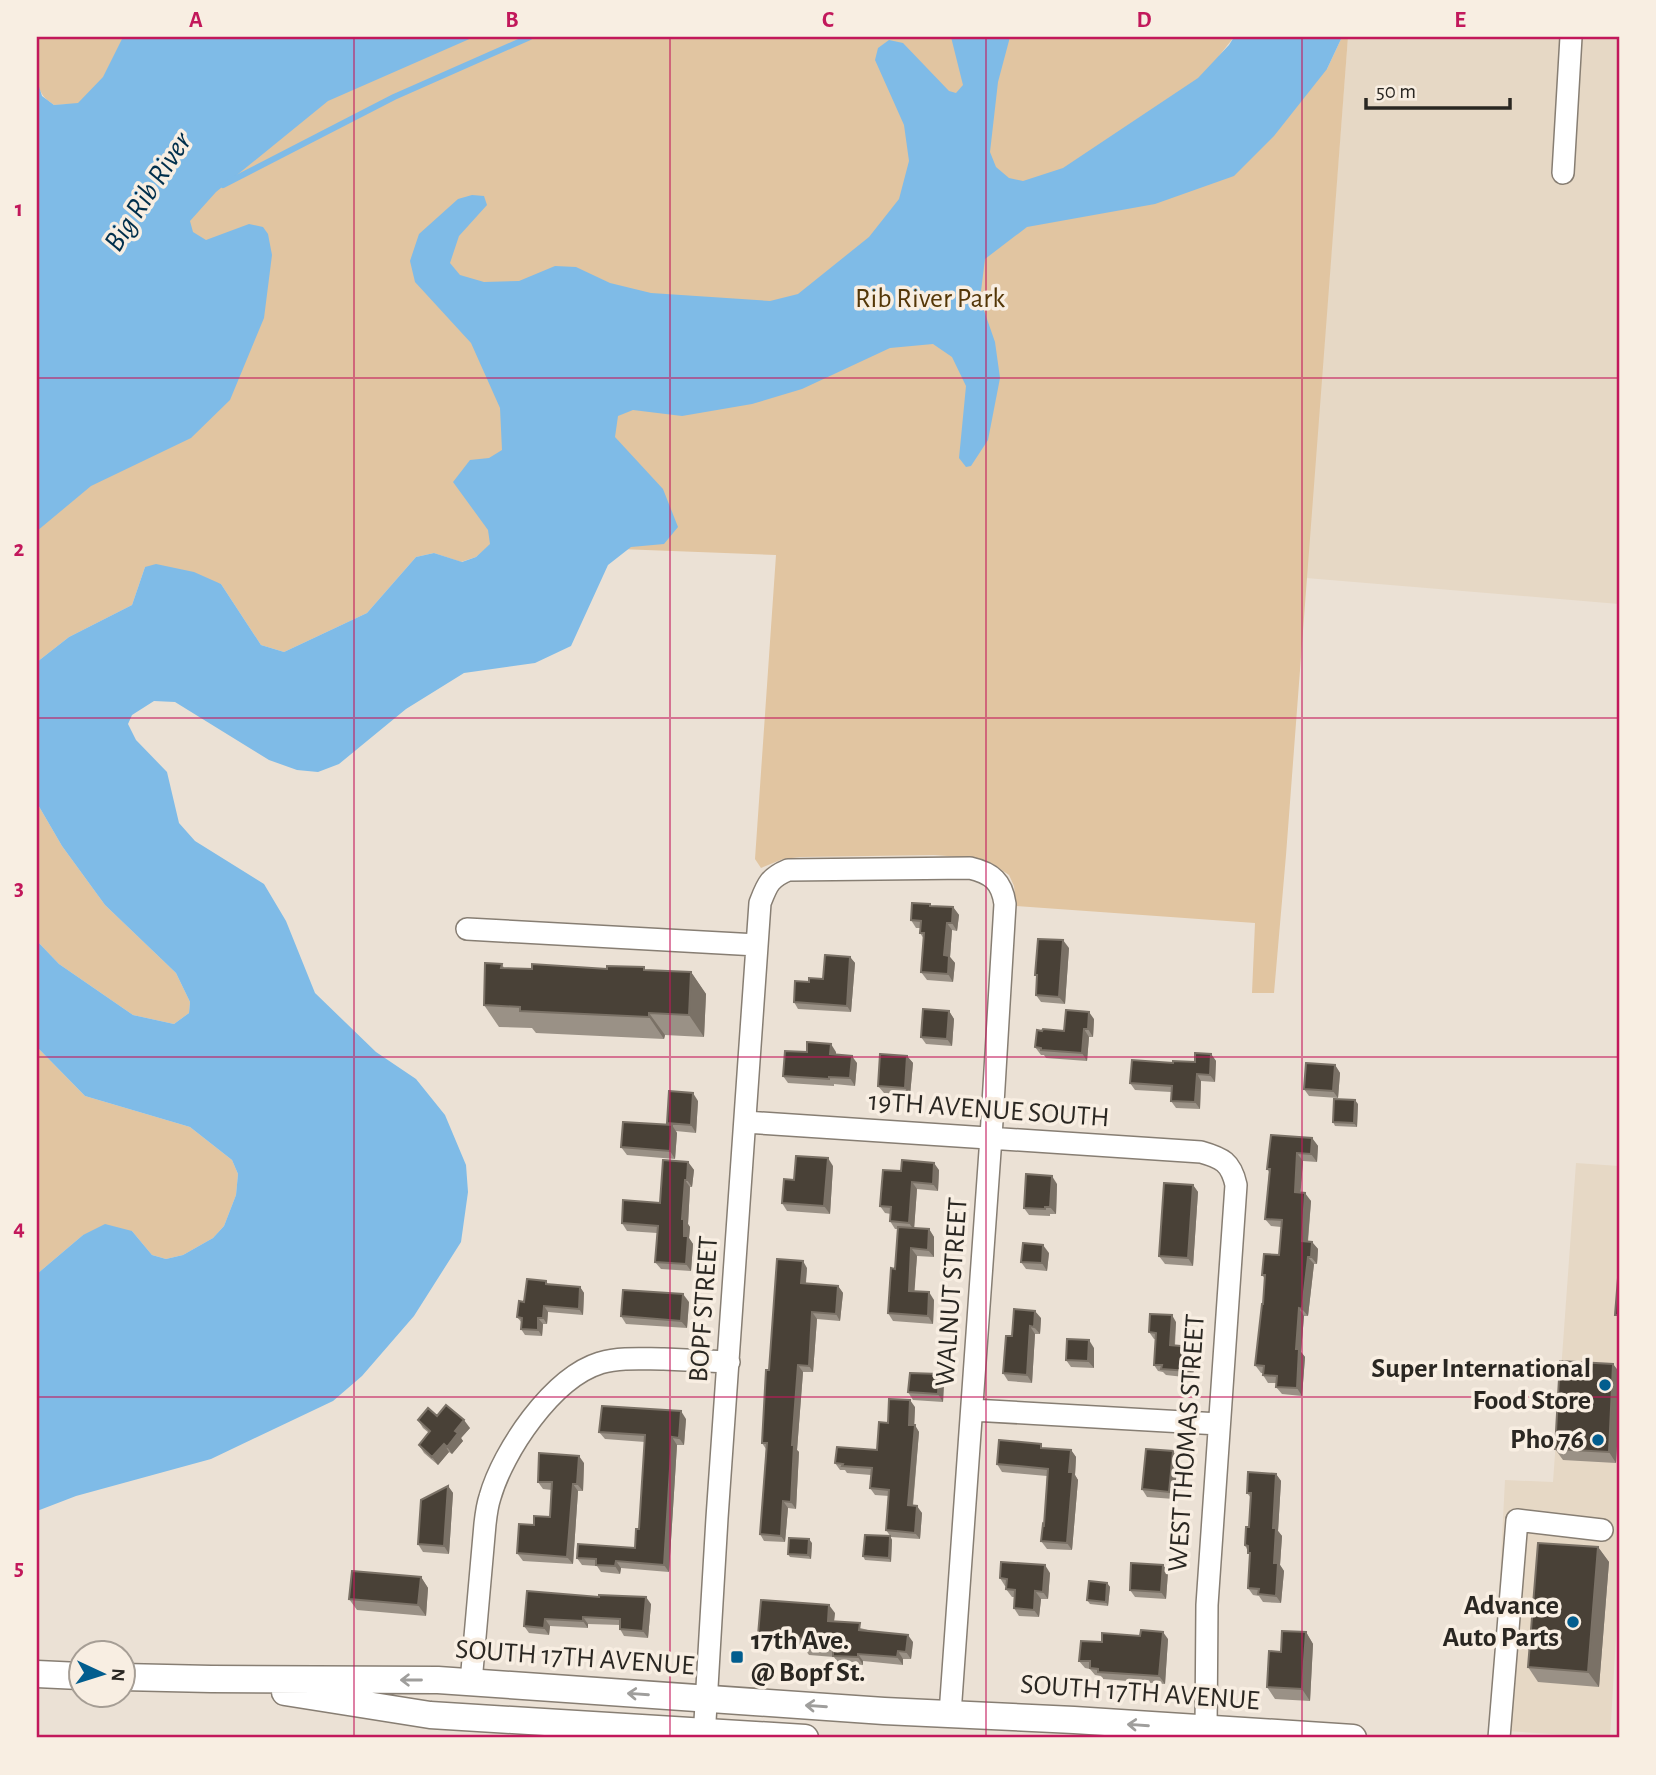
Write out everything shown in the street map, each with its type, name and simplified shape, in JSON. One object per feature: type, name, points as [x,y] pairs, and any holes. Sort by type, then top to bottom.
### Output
[{"type":"main road","points":[[37,1674],[66,1675]]},
{"type":"main road","name":"SOUTH 17TH AVENUE","points":[[136,1677],[438,1680],[950,1714],[1206,1735],[1353,1738]]},
{"type":"main road","name":"SOUTH 17TH AVENUE","points":[[211,1679],[412,1713],[704,1735],[805,1738]]},
{"type":"street","points":[[1563,173],[1572,37]]},
{"type":"street","name":"BOPF STREET","points":[[704,1735],[760,903],[767,884],[776,875],[788,870],[970,867],[993,878]]},
{"type":"street","name":"WALNUT STREET","points":[[950,1714],[991,1137],[1004,904],[1003,891],[993,878]]},
{"type":"street","points":[[467,929],[757,945]]},
{"type":"street","name":"19TH AVENUE SOUTH","points":[[745,1122],[1201,1152],[1218,1157],[1227,1164]]},
{"type":"street","name":"WEST THOMAS STREET","points":[[1206,1735],[1207,1617],[1236,1185],[1227,1164]]},
{"type":"street","points":[[471,1682],[485,1524],[490,1498],[517,1439],[547,1399],[578,1373],[599,1363],[626,1358],[729,1362]]},
{"type":"street","points":[[972,1410],[1219,1424]]},
{"type":"street","points":[[1499,1738],[1517,1520],[1602,1530]]},
{"type":"shaded area","points":[[1348,37],[1619,37],[1619,604],[1306,578]]},
{"type":"shaded area","points":[[1576,1163],[1619,1166],[1619,1587],[1610,1738],[1492,1730],[1505,1480],[1553,1482]]},
{"type":"green space","name":"Rib River Park","points":[[38,37],[1234,37],[1219,56],[1327,69],[1342,37],[1348,37],[1274,993],[1252,993],[1255,923],[1016,906],[1014,886],[1009,875],[993,864],[974,858],[934,855],[800,857],[783,859],[761,868],[755,859],[776,555],[491,544],[476,557],[461,562],[434,553],[416,557],[367,613],[284,652],[261,645],[221,584],[145,567],[132,605],[69,637],[37,662],[37,531],[41,527],[75,104],[54,105],[42,94],[36,74]]},
{"type":"green space","points":[[37,803],[62,846],[105,905],[176,973],[190,1002],[189,1013],[174,1024],[133,1015],[59,964],[37,941]]},
{"type":"green space","points":[[37,1047],[85,1096],[190,1127],[232,1160],[238,1174],[236,1195],[224,1226],[213,1238],[183,1255],[166,1259],[152,1255],[132,1231],[83,1235],[37,1274]]},
{"type":"water","name":"Big Rib River","points":[[123,37],[474,37],[328,101],[216,192],[190,221],[193,232],[206,240],[249,224],[263,227],[268,234],[272,255],[264,318],[230,400],[191,438],[91,486],[37,531],[37,80],[42,96],[54,105],[78,103],[103,77]]},
{"type":"water","points":[[951,37],[1010,37],[998,82],[990,152],[996,167],[1009,178],[1023,181],[1063,168],[1198,78],[1234,37],[1342,37],[1327,69],[1274,136],[1234,176],[1155,204],[1027,227],[985,259],[980,299],[995,342],[1000,378],[988,440],[971,466],[966,467],[959,458],[966,386],[952,357],[933,344],[890,348],[802,389],[752,404],[682,416],[633,410],[618,416],[615,437],[663,489],[678,527],[664,544],[631,547],[608,565],[571,646],[535,663],[464,673],[406,709],[339,764],[318,772],[297,770],[269,760],[175,702],[154,701],[132,715],[128,724],[136,740],[167,772],[179,823],[195,841],[264,884],[286,921],[315,993],[376,1052],[416,1079],[445,1115],[466,1165],[468,1192],[461,1242],[414,1316],[362,1376],[333,1401],[211,1459],[76,1496],[37,1511],[37,1274],[83,1235],[105,1224],[132,1231],[152,1255],[166,1259],[183,1255],[213,1238],[224,1226],[236,1195],[238,1174],[232,1160],[190,1127],[85,1096],[37,1047],[37,941],[59,964],[133,1015],[174,1024],[189,1013],[190,1002],[176,973],[105,905],[62,846],[37,803],[37,662],[69,637],[132,605],[145,567],[156,564],[194,572],[221,584],[261,645],[284,652],[367,613],[416,557],[434,553],[462,562],[476,557],[490,544],[488,530],[453,482],[470,460],[489,458],[502,450],[500,408],[471,343],[415,282],[410,261],[419,234],[458,199],[472,195],[484,196],[487,205],[459,236],[450,263],[460,275],[484,282],[519,281],[555,266],[576,267],[610,283],[651,293],[770,301],[798,294],[869,237],[899,199],[909,161],[904,125],[875,60],[878,48],[889,40],[903,43],[949,91],[956,93],[963,85]]},
{"type":"building","points":[[912,903],[953,907],[952,923],[947,923],[944,955],[949,956],[948,974],[921,972],[924,933],[920,933],[921,921],[911,920]]},
{"type":"building","points":[[1038,939],[1063,940],[1059,997],[1036,995]]},
{"type":"building","points":[[825,955],[850,957],[847,1006],[794,1002],[795,981],[823,979]]},
{"type":"building","points":[[485,963],[502,964],[501,968],[532,969],[532,964],[607,969],[607,966],[644,967],[644,970],[691,972],[689,1015],[649,1013],[649,1017],[520,1011],[520,1007],[484,1005]]},
{"type":"building","points":[[923,1009],[949,1011],[947,1039],[921,1037]]},
{"type":"building","points":[[1066,1010],[1089,1012],[1082,1053],[1041,1050],[1035,1047],[1037,1030],[1064,1031]]},
{"type":"building","points":[[807,1042],[831,1044],[830,1054],[852,1056],[850,1078],[783,1076],[785,1051],[807,1052]]},
{"type":"building","points":[[1195,1053],[1211,1054],[1210,1075],[1197,1074],[1195,1102],[1171,1101],[1172,1086],[1130,1083],[1132,1060],[1195,1062]]},
{"type":"building","points":[[880,1054],[907,1056],[905,1088],[878,1086]]},
{"type":"building","points":[[1306,1063],[1335,1065],[1333,1091],[1304,1089]]},
{"type":"building","points":[[669,1091],[693,1093],[691,1125],[667,1123]]},
{"type":"building","points":[[1334,1099],[1355,1100],[1354,1123],[1333,1122]]},
{"type":"building","points":[[623,1122],[672,1125],[670,1151],[621,1147]]},
{"type":"building","points":[[1271,1135],[1312,1138],[1311,1154],[1297,1153],[1295,1192],[1305,1193],[1302,1241],[1312,1242],[1302,1309],[1299,1308],[1297,1388],[1276,1387],[1277,1376],[1263,1375],[1264,1366],[1255,1365],[1263,1304],[1264,1254],[1279,1255],[1282,1220],[1265,1219]]},
{"type":"building","points":[[796,1156],[828,1158],[824,1206],[782,1203],[784,1179],[794,1180]]},
{"type":"building","points":[[663,1160],[688,1162],[682,1219],[684,1236],[688,1236],[686,1264],[655,1262],[658,1226],[622,1223],[623,1200],[660,1203]]},
{"type":"building","points":[[902,1160],[934,1163],[933,1184],[912,1182],[909,1223],[890,1221],[891,1207],[880,1206],[883,1170],[901,1171]]},
{"type":"building","points":[[1026,1174],[1052,1176],[1050,1207],[1024,1208]]},
{"type":"building","points":[[1164,1183],[1193,1185],[1188,1258],[1159,1256]]},
{"type":"building","points":[[898,1227],[929,1229],[928,1250],[911,1248],[909,1291],[929,1292],[928,1316],[888,1313],[891,1268],[895,1269]]},
{"type":"building","points":[[1023,1243],[1043,1245],[1042,1263],[1021,1262]]},
{"type":"building","points":[[777,1259],[803,1261],[801,1283],[838,1286],[836,1314],[812,1312],[809,1366],[798,1365],[791,1502],[783,1501],[781,1536],[760,1534],[767,1443],[762,1443],[766,1370],[769,1370]]},
{"type":"building","points":[[1618,1278],[1619,1315],[1615,1315]]},
{"type":"building","points":[[527,1279],[546,1281],[546,1284],[580,1287],[579,1309],[544,1306],[543,1318],[538,1318],[538,1330],[521,1329],[522,1318],[517,1317],[519,1301],[524,1302]]},
{"type":"building","points":[[623,1290],[683,1294],[681,1321],[621,1316]]},
{"type":"building","points":[[1014,1309],[1035,1311],[1034,1327],[1030,1326],[1027,1375],[1003,1373],[1006,1336],[1012,1336]]},
{"type":"building","points":[[1150,1314],[1172,1315],[1170,1345],[1191,1347],[1189,1371],[1161,1369],[1162,1365],[1154,1365],[1156,1333],[1149,1332]]},
{"type":"building","points":[[1067,1339],[1089,1340],[1088,1361],[1066,1360]]},
{"type":"building","points":[[1560,1361],[1613,1364],[1609,1452],[1555,1449]]},
{"type":"building","points":[[910,1373],[939,1374],[938,1394],[908,1392]]},
{"type":"building","points":[[889,1399],[910,1400],[909,1425],[915,1425],[908,1505],[917,1506],[915,1533],[886,1530],[889,1490],[870,1488],[872,1468],[835,1463],[837,1447],[877,1450],[879,1422],[888,1423]]},
{"type":"building","points":[[446,1405],[464,1420],[447,1447],[444,1444],[432,1457],[419,1445],[430,1431],[418,1420],[428,1408],[437,1416]]},
{"type":"building","points":[[602,1406],[681,1411],[679,1438],[672,1437],[664,1565],[616,1561],[615,1566],[596,1565],[596,1559],[577,1558],[578,1544],[635,1548],[636,1529],[639,1529],[645,1435],[599,1432]]},
{"type":"building","points":[[999,1440],[1041,1444],[1041,1448],[1071,1450],[1069,1472],[1073,1472],[1067,1543],[1041,1541],[1048,1469],[997,1464]]},
{"type":"building","points":[[1146,1449],[1173,1451],[1169,1492],[1142,1489]]},
{"type":"building","points":[[539,1453],[579,1456],[577,1484],[573,1484],[567,1557],[517,1553],[519,1524],[534,1525],[534,1516],[550,1517],[552,1482],[538,1482]]},
{"type":"building","points":[[1248,1472],[1276,1474],[1273,1528],[1276,1528],[1274,1563],[1278,1563],[1276,1596],[1258,1594],[1259,1589],[1248,1588],[1250,1553],[1245,1545],[1251,1493],[1247,1493]]},
{"type":"building","points":[[448,1486],[444,1546],[418,1544],[421,1500]]},
{"type":"building","points":[[865,1535],[890,1536],[889,1558],[863,1556]]},
{"type":"building","points":[[789,1538],[809,1539],[808,1555],[788,1554]]},
{"type":"building","name":"Advance Auto Parts","points":[[1538,1543],[1598,1547],[1588,1672],[1528,1667]]},
{"type":"building","points":[[1001,1562],[1045,1565],[1043,1592],[1035,1591],[1034,1610],[1014,1608],[1015,1590],[1006,1589],[1007,1579],[1000,1578]]},
{"type":"building","points":[[1131,1563],[1163,1565],[1161,1592],[1130,1590]]},
{"type":"building","points":[[352,1571],[421,1577],[418,1605],[349,1599]]},
{"type":"building","points":[[1089,1581],[1107,1583],[1106,1602],[1087,1600]]},
{"type":"building","points":[[527,1591],[599,1597],[646,1597],[643,1631],[620,1629],[620,1619],[583,1617],[583,1621],[545,1619],[544,1628],[524,1626]]},
{"type":"building","points":[[761,1600],[829,1605],[828,1621],[860,1623],[859,1630],[908,1635],[906,1652],[898,1651],[897,1657],[858,1654],[858,1657],[833,1656],[833,1650],[803,1647],[804,1639],[758,1635]]},
{"type":"building","points":[[1141,1630],[1163,1632],[1159,1676],[1098,1672],[1098,1669],[1090,1668],[1090,1661],[1079,1661],[1081,1641],[1102,1642],[1102,1633],[1140,1636]]},
{"type":"building","points":[[1282,1631],[1306,1632],[1302,1689],[1267,1687],[1269,1651],[1281,1652]]},
{"type":"waterway","points":[[223,185],[394,97],[530,37]]},
{"type":"place","name":"Super International Food Store","points":[[1605,1385]]},
{"type":"place","name":"Pho 76","points":[[1598,1440]]},
{"type":"place","name":"Advance Auto Parts","points":[[1573,1622]]},
{"type":"place","name":"17th Ave. @ Bopf St.","points":[[737,1657]]}]
